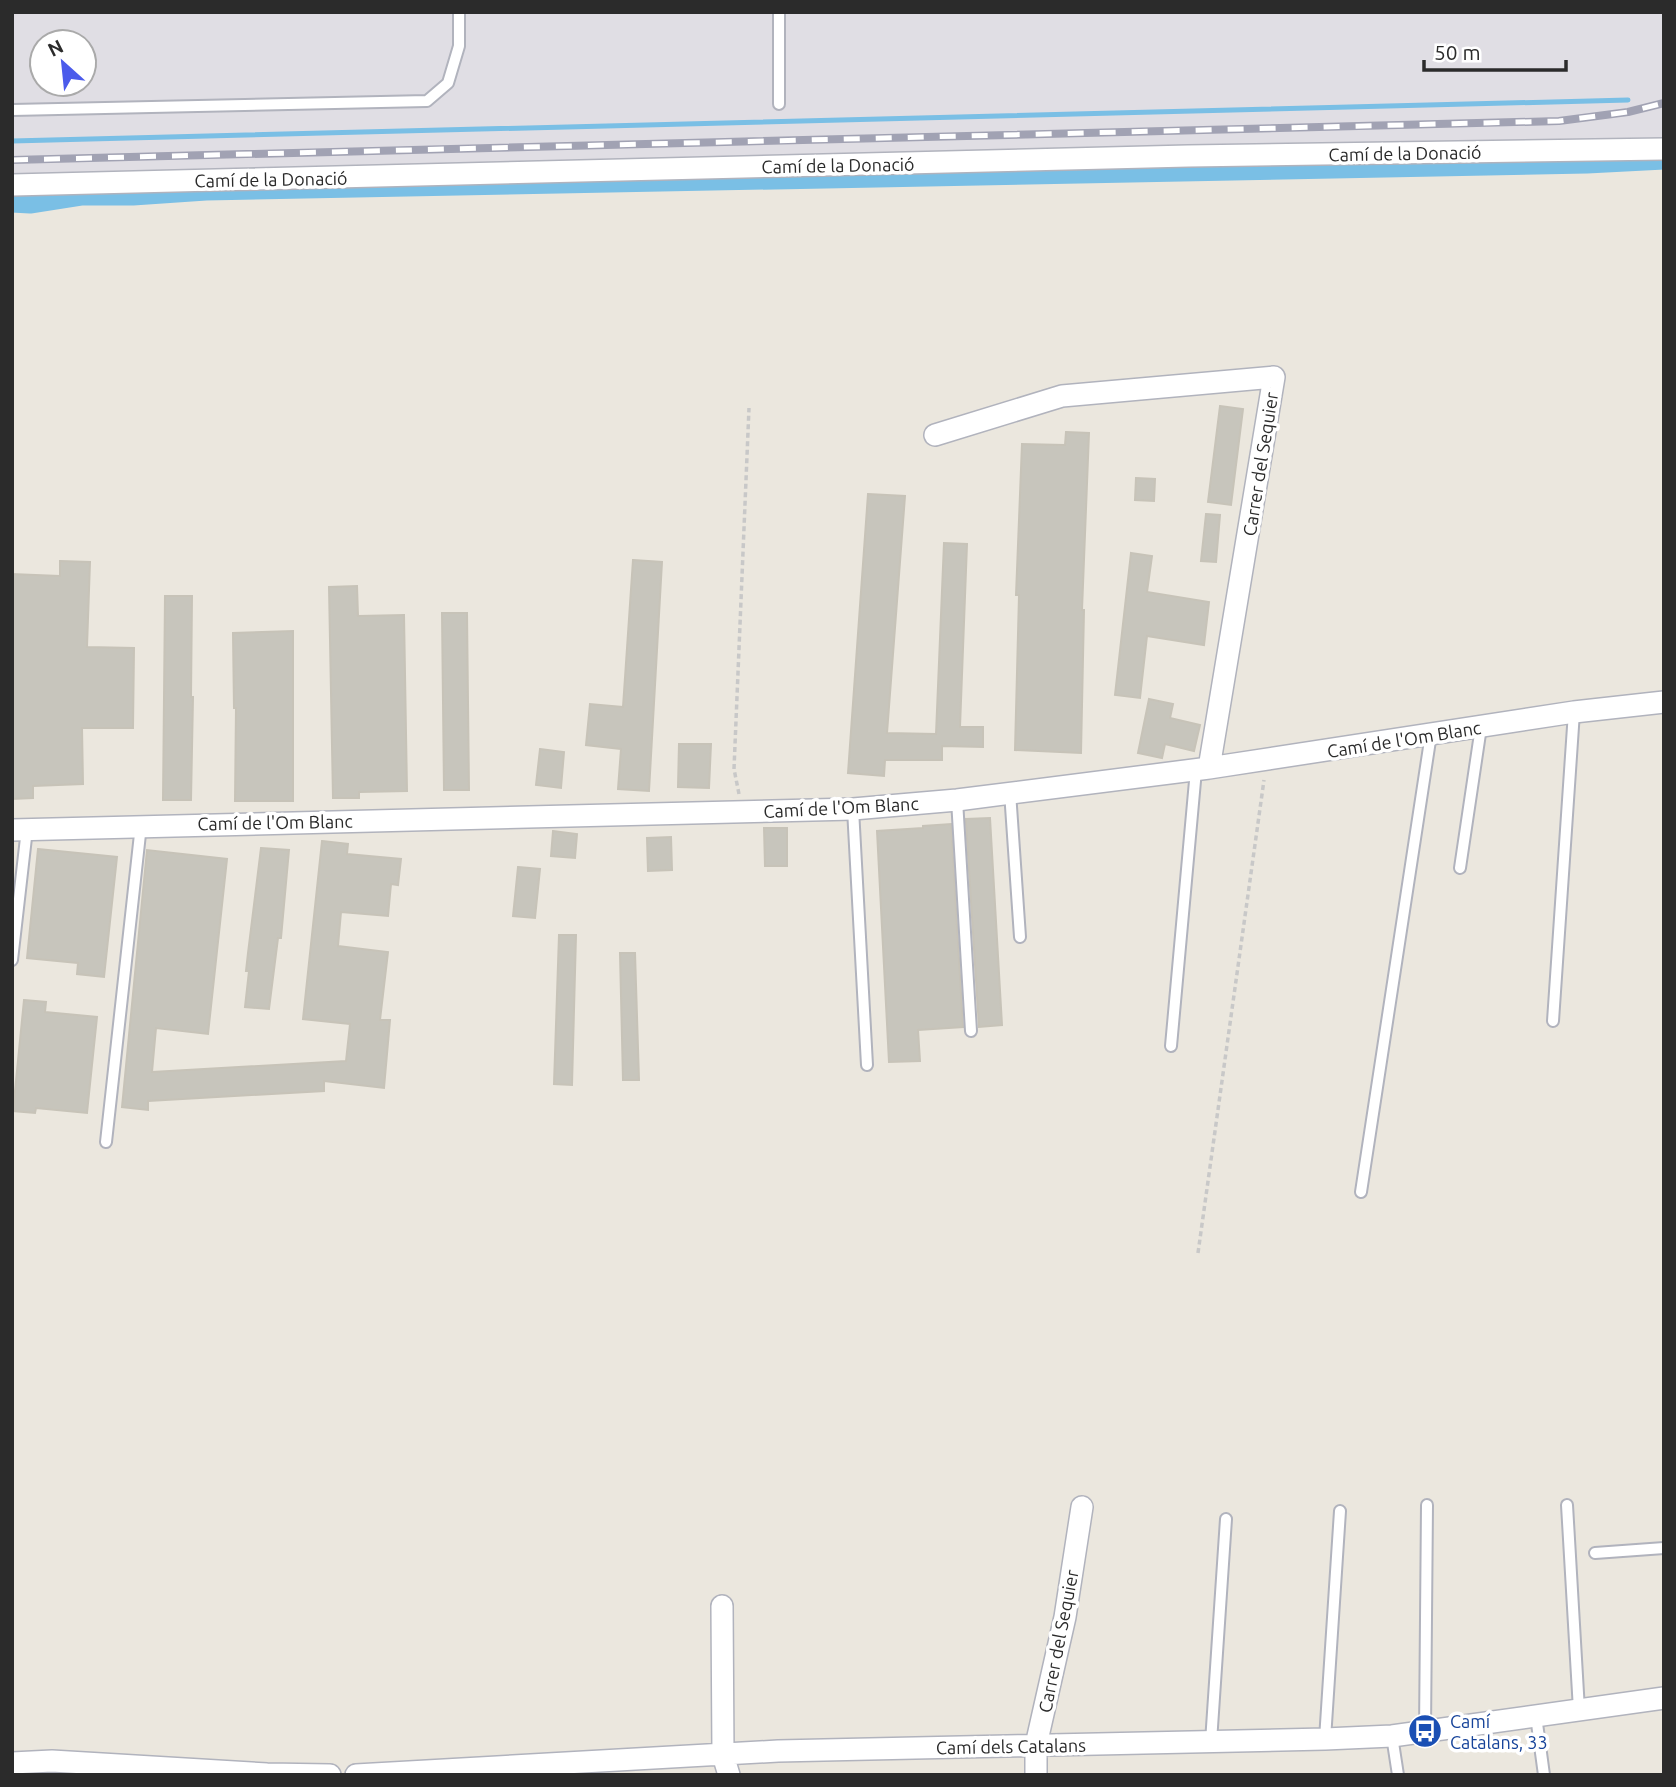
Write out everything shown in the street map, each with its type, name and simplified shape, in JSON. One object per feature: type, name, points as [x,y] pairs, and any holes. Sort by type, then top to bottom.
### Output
[{"type":"street","name":"Camí de la Donació","points":[[12,185],[1188,156],[1664,149]]},
{"type":"street","name":"Carrer del Sequier","points":[[935,435],[1062,396],[1274,377],[1203,769]]},
{"type":"street","name":"Camí de l'Om Blanc","points":[[20,829],[853,809],[957,800],[1203,769],[1574,712],[1664,702]]},
{"type":"street","name":"Carrer del Sequier","points":[[1036,1775],[1036,1745],[1065,1617],[1082,1507]]},
{"type":"street","points":[[722,1606],[726,1765]]},
{"type":"street","name":"Camí dels Catalans","points":[[356,1775],[726,1765],[778,1751],[1392,1736],[1664,1698]]},
{"type":"street","points":[[12,1763],[52,1761],[267,1774],[330,1775]]},
{"type":"lane","points":[[12,110],[427,101],[448,83],[460,46],[459,12]]},
{"type":"lane","points":[[779,12],[779,104]]},
{"type":"lane","points":[[1553,1021],[1574,712]]},
{"type":"lane","points":[[1460,869],[1481,727]]},
{"type":"lane","points":[[1361,1192],[1431,734]]},
{"type":"lane","points":[[1171,1046],[1203,769]]},
{"type":"lane","points":[[1010,792],[1020,937]]},
{"type":"lane","points":[[957,800],[971,1031]]},
{"type":"lane","points":[[853,809],[867,1065]]},
{"type":"lane","points":[[106,1142],[141,825]]},
{"type":"lane","points":[[12,960],[20,829]]},
{"type":"lane","points":[[1425,1731],[1427,1505]]},
{"type":"lane","points":[[1567,1505],[1580,1710]]},
{"type":"lane","points":[[1325,1739],[1340,1511]]},
{"type":"lane","points":[[1210,1742],[1226,1519]]},
{"type":"lane","points":[[1595,1553],[1664,1549]]},
{"type":"lane","points":[[1536,1716],[1544,1775]]},
{"type":"lane","points":[[1392,1736],[1398,1775]]},
{"type":"path","points":[[742,811],[734,769],[749,408]]},
{"type":"path","points":[[1198,1252],[1267,760]]},
{"type":"shaded area","points":[[12,12],[1664,12],[1664,149],[12,197]]},
{"type":"building","points":[[1220,406],[1243,409],[1231,505],[1208,502]]},
{"type":"building","points":[[1066,432],[1089,433],[1082,610],[1081,753],[1015,750],[1019,595],[1016,595],[1022,444],[1065,445]]},
{"type":"building","points":[[1136,478],[1155,479],[1154,501],[1135,500]]},
{"type":"building","points":[[868,494],[905,496],[887,733],[936,734],[944,543],[967,544],[960,727],[983,727],[983,747],[942,746],[942,760],[885,760],[884,776],[848,773]]},
{"type":"building","points":[[1206,514],[1220,515],[1216,562],[1201,561]]},
{"type":"building","points":[[1131,553],[1152,556],[1147,592],[1209,602],[1204,645],[1147,636],[1140,698],[1115,695]]},
{"type":"building","points":[[633,560],[662,562],[649,791],[618,789],[621,749],[586,745],[590,704],[623,707]]},
{"type":"building","points":[[60,561],[90,562],[87,647],[134,648],[133,728],[82,728],[83,784],[33,786],[33,798],[12,799],[12,574],[60,576]]},
{"type":"building","points":[[357,586],[358,616],[404,615],[407,791],[359,792],[359,798],[333,798],[329,587]]},
{"type":"building","points":[[165,596],[192,596],[191,800],[163,800]]},
{"type":"building","points":[[442,613],[467,613],[469,790],[444,790]]},
{"type":"building","points":[[293,631],[293,801],[235,801],[236,708],[233,633]]},
{"type":"building","points":[[1149,699],[1173,704],[1170,718],[1200,725],[1194,751],[1165,744],[1162,758],[1138,753]]},
{"type":"building","points":[[679,744],[711,744],[709,788],[678,787]]},
{"type":"building","points":[[540,749],[564,752],[561,788],[536,785]]},
{"type":"building","points":[[990,818],[1002,1025],[979,1027],[966,819]]},
{"type":"building","points":[[951,824],[963,1027],[918,1030],[920,1061],[889,1062],[877,831]]},
{"type":"building","points":[[764,828],[787,828],[787,866],[765,866]]},
{"type":"building","points":[[553,831],[577,834],[575,858],[551,856]]},
{"type":"building","points":[[671,837],[672,870],[648,871],[647,838]]},
{"type":"building","points":[[322,841],[348,844],[347,854],[401,859],[398,885],[391,884],[388,916],[341,912],[338,946],[388,952],[380,1020],[390,1020],[384,1088],[324,1081],[324,1091],[148,1101],[148,1110],[122,1107],[147,850],[227,859],[208,1034],[156,1028],[152,1072],[346,1061],[350,1024],[303,1019]]},
{"type":"building","points":[[261,848],[289,850],[281,938],[278,938],[269,1009],[245,1007],[249,971],[246,971]]},
{"type":"building","points":[[38,849],[117,857],[104,977],[77,974],[78,963],[27,958]]},
{"type":"building","points":[[518,867],[540,869],[535,918],[513,916]]},
{"type":"building","points":[[559,935],[576,935],[572,1085],[554,1084]]},
{"type":"building","points":[[620,953],[635,953],[639,1080],[623,1080]]},
{"type":"building","points":[[24,1000],[46,1002],[45,1012],[97,1017],[87,1113],[36,1108],[35,1113],[13,1111]]},
{"type":"waterway","points":[[12,141],[1628,100]]},
{"type":"waterway","points":[[12,203],[30,204],[81,196],[206,191],[1587,164],[1664,160]]},
{"type":"railway","points":[[12,160],[1559,121],[1628,112],[1664,103]]},
{"type":"place","name":"Camí Catalans, 33","points":[[1425,1731]]}]
